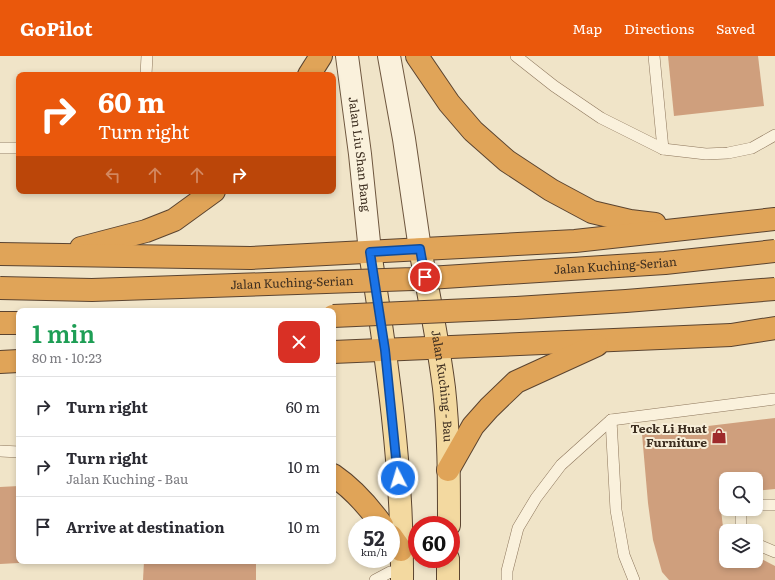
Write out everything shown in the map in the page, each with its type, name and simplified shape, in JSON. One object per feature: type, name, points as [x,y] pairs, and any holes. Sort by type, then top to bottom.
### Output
[{"type":"highway","points":[[311,72],[321,56]]},
{"type":"highway","points":[[417,56],[449,103],[473,130],[507,161],[551,190],[592,212],[630,221],[692,228]]},
{"type":"highway","points":[[53,255],[146,231],[174,220],[210,194]]},
{"type":"highway","points":[[0,254],[251,258],[575,241],[775,219]]},
{"type":"highway","name":"Jalan Kuching-Serian","points":[[0,288],[92,290],[413,279],[664,263],[775,251]]},
{"type":"highway","points":[[336,316],[516,308],[775,289]]},
{"type":"highway","points":[[0,323],[16,323]]},
{"type":"highway","points":[[336,352],[731,334],[775,328]]},
{"type":"highway","points":[[448,470],[473,426],[516,382],[610,340]]},
{"type":"highway","points":[[0,362],[16,362]]},
{"type":"highway","points":[[336,477],[376,516]]},
{"type":"main road","name":"Jalan Liu Shan Bang","points":[[347,56],[360,154],[370,252]]},
{"type":"main road","points":[[389,56],[404,139],[420,249]]},
{"type":"main road","name":"Jalan Kuching - Bau","points":[[420,249],[438,347],[446,420],[449,516]]},
{"type":"main road","points":[[370,252],[385,350],[399,491],[398,516]]},
{"type":"main road","points":[[400,566],[402,578]]},
{"type":"main road","points":[[448,568],[448,580]]},
{"type":"lane","points":[[146,72],[147,56]]},
{"type":"lane","points":[[516,56],[554,86],[601,118],[663,149],[706,154],[728,152],[752,148],[775,135]]},
{"type":"lane","points":[[654,56],[663,149]]},
{"type":"lane","points":[[0,148],[16,148]]},
{"type":"lane","points":[[507,580],[507,571],[518,528],[536,498],[561,465],[611,420],[775,399]]},
{"type":"lane","points":[[611,420],[616,510],[624,555],[634,580]]},
{"type":"lane","points":[[0,451],[16,452]]},
{"type":"lane","points":[[763,505],[775,505]]},
{"type":"lane","points":[[763,547],[775,552]]},
{"type":"lane","points":[[375,580],[390,572],[402,578]]},
{"type":"building","points":[[668,56],[758,56],[764,106],[674,116]]},
{"type":"building","points":[[775,418],[775,489],[763,490],[763,472],[719,472],[719,516],[722,516],[723,524],[719,524],[719,568],[763,568],[763,560],[775,566],[775,580],[669,580],[662,572],[653,540],[642,434]]},
{"type":"building","points":[[16,486],[16,563],[0,564],[0,487]]},
{"type":"building","points":[[144,564],[256,564],[256,580],[143,580]]},
{"type":"place","name":"Teck Li Huat Furniture","points":[[719,436]]},
{"type":"route","points":[[398,478],[385,350],[370,252],[420,249],[425,277]]}]
